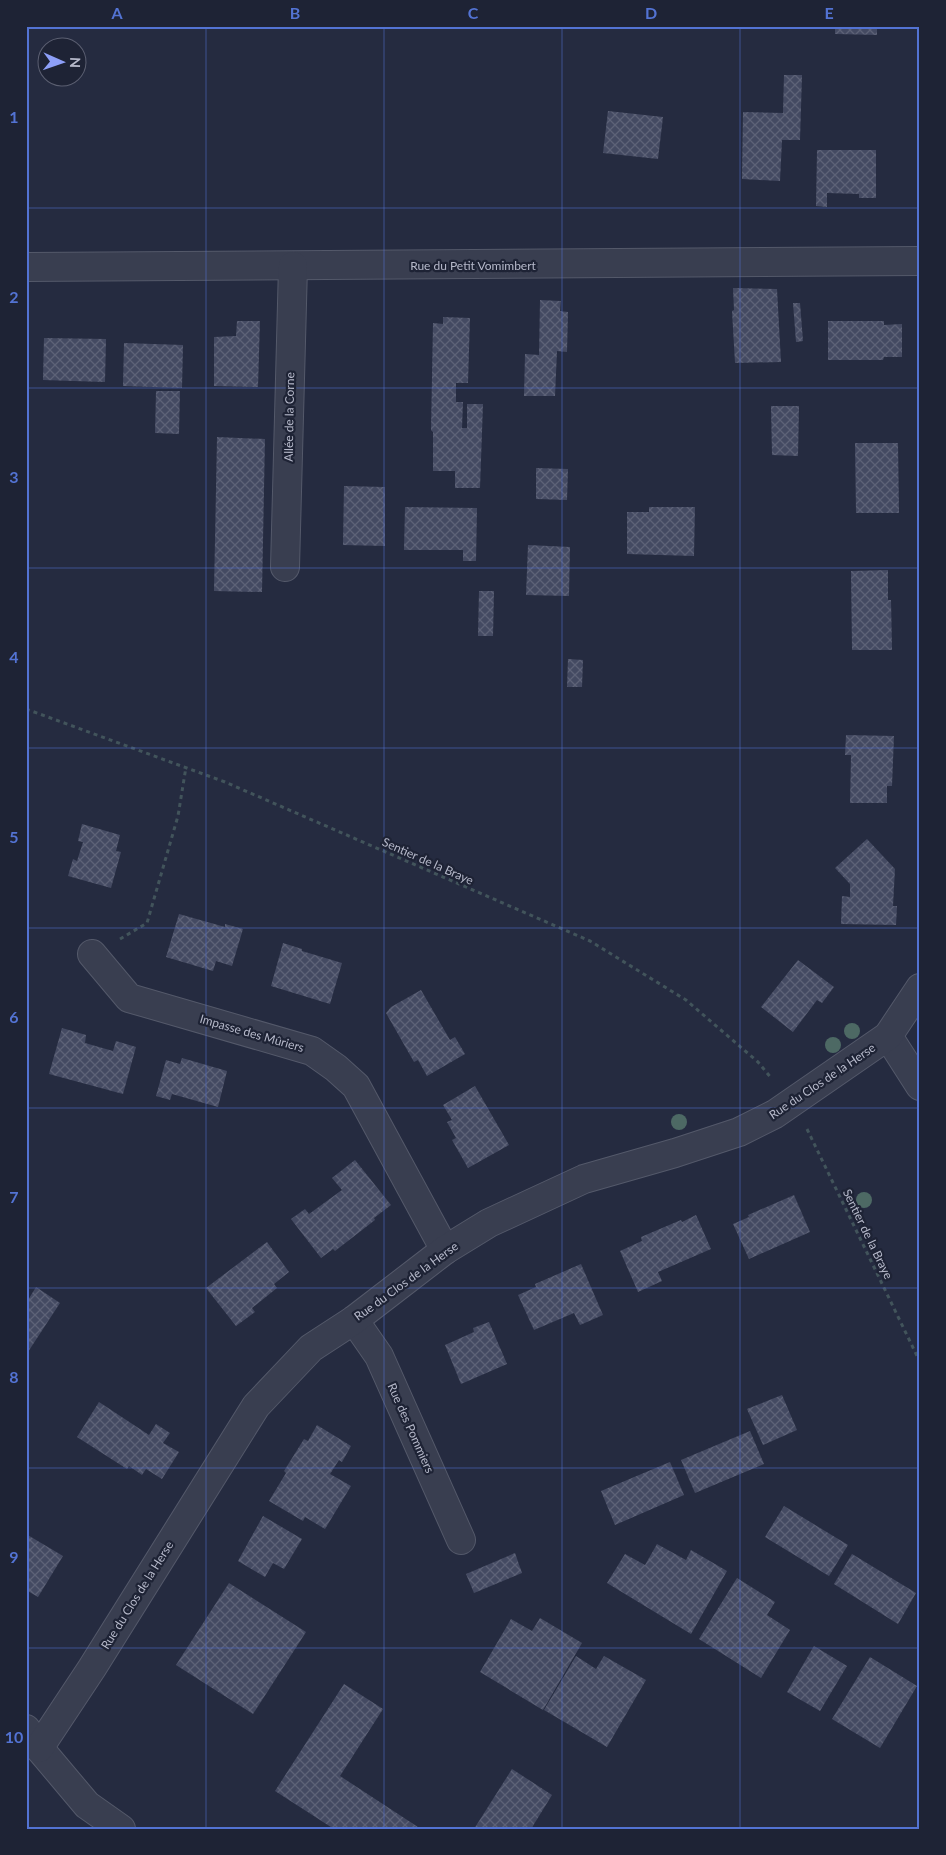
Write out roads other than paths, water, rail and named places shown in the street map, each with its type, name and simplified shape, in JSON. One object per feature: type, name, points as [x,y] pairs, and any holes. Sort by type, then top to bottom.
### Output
[{"type":"street","name":"Rue du Petit Vomimbert","points":[[26,267],[920,261]]},
{"type":"street","name":"Allée de la Corne","points":[[285,568],[293,266]]},
{"type":"street","name":"Impasse des Mûriers","points":[[92,954],[128,998],[312,1051],[336,1068],[356,1086],[445,1250]]},
{"type":"street","name":"Rue du Clos de la Herse","points":[[33,1739],[92,1668],[256,1406],[311,1348],[354,1320],[445,1250],[489,1223],[584,1179],[675,1153],[739,1132],[792,1104],[888,1036],[920,988]]},
{"type":"street","points":[[888,1036],[920,1086]]},
{"type":"street","name":"Rue des Pommiers","points":[[354,1320],[380,1356],[461,1540]]},
{"type":"street","points":[[33,1739],[87,1805],[121,1829]]}]
